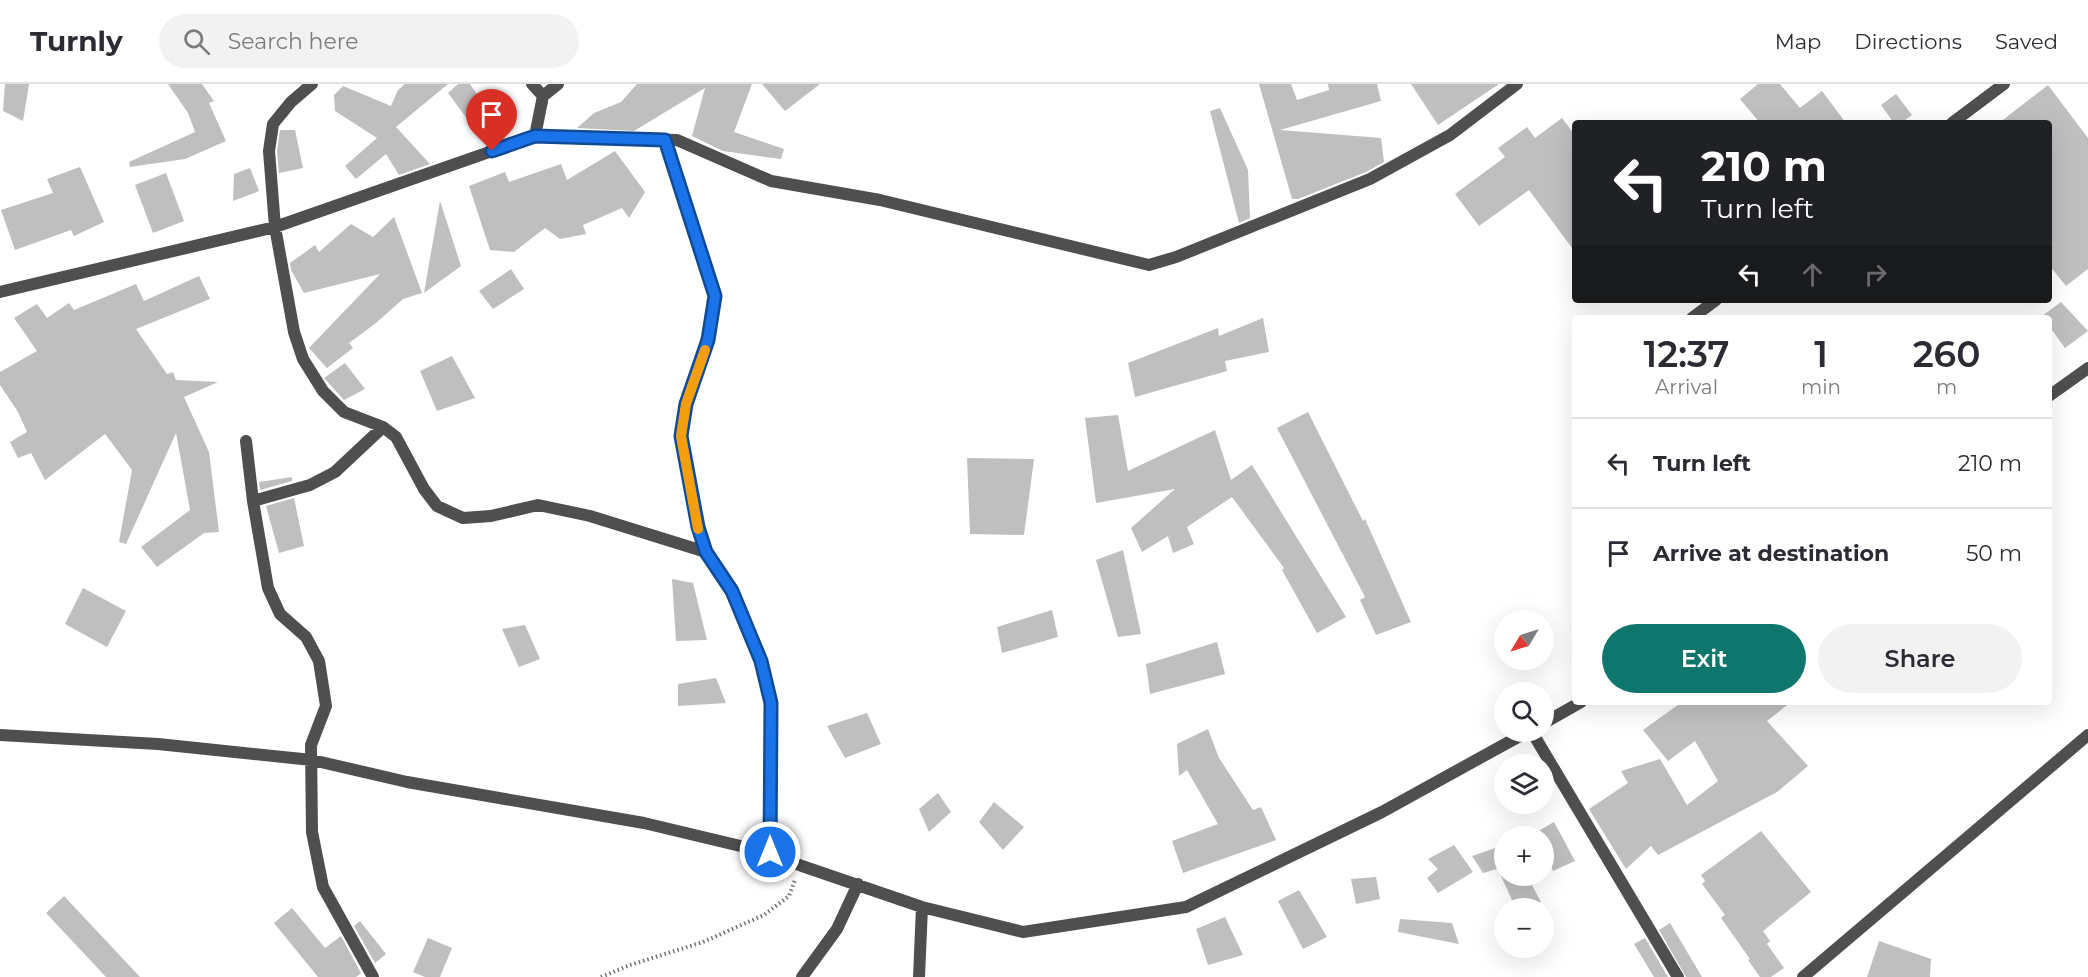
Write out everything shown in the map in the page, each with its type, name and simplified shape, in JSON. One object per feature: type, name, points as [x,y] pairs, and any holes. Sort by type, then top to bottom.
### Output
[{"type":"street","points":[[312,84],[291,102],[273,124],[269,151],[275,227],[294,332],[303,359],[323,391],[344,412],[383,427],[396,437],[424,489],[437,506],[463,518],[491,516],[538,505],[590,516],[706,552]]},
{"type":"street","points":[[532,84],[543,96]]},
{"type":"street","points":[[535,136],[543,96],[558,84]]},
{"type":"street","points":[[0,292],[275,227],[535,136],[677,140],[771,181],[880,200],[1045,238],[1149,265],[1176,257],[1370,179],[1450,135],[1517,84]]},
{"type":"street","points":[[1956,120],[2004,84]]},
{"type":"street","points":[[665,140],[715,296],[708,340],[686,404],[681,436],[698,527],[706,552],[732,591],[761,661],[771,703],[770,852]]},
{"type":"street","points":[[1696,315],[1712,303]]},
{"type":"street","points":[[2052,394],[2088,368]]},
{"type":"street","points":[[253,501],[310,484],[335,472],[383,427]]},
{"type":"street","points":[[246,441],[253,501],[268,588],[280,615],[306,637],[319,661],[326,706],[311,745],[312,832],[323,887],[373,977]]},
{"type":"street","points":[[1554,717],[1576,705]]},
{"type":"street","points":[[0,735],[158,744],[312,760],[407,782],[644,824],[770,852],[802,866],[922,907],[1023,932],[1186,906],[1383,812],[1509,742]]},
{"type":"street","points":[[1803,977],[2088,735]]},
{"type":"street","points":[[1538,742],[1678,977]]},
{"type":"street","points":[[802,977],[837,929],[858,884]]},
{"type":"street","points":[[919,977],[922,907]]},
{"type":"path","points":[[601,977],[630,965],[703,942],[764,915],[789,896],[802,866]]},
{"type":"building","points":[[5,84],[29,84],[23,121],[3,111]]},
{"type":"building","points":[[168,84],[202,84],[214,101],[209,103],[226,141],[185,159],[130,167],[129,162],[195,132],[188,113]]},
{"type":"building","points":[[405,84],[448,84],[396,127],[430,164],[399,175],[386,154],[356,179],[345,166],[377,138],[335,111],[334,95],[343,86],[391,106],[398,90]]},
{"type":"building","points":[[458,84],[470,84],[494,119],[477,132],[448,93]]},
{"type":"building","points":[[637,84],[752,84],[734,132],[784,149],[781,159],[723,151],[692,136],[705,88],[634,131],[577,128],[594,113],[621,102]]},
{"type":"building","points":[[762,84],[820,84],[785,111]]},
{"type":"building","points":[[1259,84],[1291,84],[1297,100],[1329,90],[1328,84],[1377,84],[1381,101],[1280,130],[1381,138],[1384,162],[1366,172],[1298,199],[1292,199]]},
{"type":"building","points":[[1411,84],[1499,84],[1438,125]]},
{"type":"building","points":[[1758,84],[1780,84],[1800,108],[1822,91],[1844,120],[1758,120],[1740,99]]},
{"type":"building","points":[[2048,85],[2088,138],[2088,269],[2066,286],[2052,269],[2052,120],[2003,120]]},
{"type":"building","points":[[1896,94],[1912,115],[1905,120],[1892,120],[1881,105]]},
{"type":"building","points":[[1220,108],[1248,170],[1250,218],[1239,223],[1210,111]]},
{"type":"building","points":[[1562,118],[1572,131],[1572,248],[1529,190],[1479,226],[1455,194],[1505,157],[1498,148],[1527,127],[1535,138]]},
{"type":"building","points":[[280,130],[295,130],[303,168],[279,173],[277,151]]},
{"type":"building","points":[[615,151],[645,192],[629,218],[622,208],[583,225],[586,234],[560,239],[545,228],[514,252],[490,250],[469,186],[505,172],[509,182],[561,164],[567,180]]},
{"type":"building","points":[[80,167],[104,222],[74,236],[71,230],[15,250],[1,210],[53,193],[47,179]]},
{"type":"building","points":[[250,168],[259,191],[233,201],[234,174]]},
{"type":"building","points":[[166,173],[184,221],[153,233],[135,185]]},
{"type":"building","points":[[440,201],[461,266],[424,293]]},
{"type":"building","points":[[394,217],[422,293],[403,299],[349,343],[353,348],[327,368],[309,348],[380,274],[304,293],[291,270],[290,263],[315,245],[319,252],[351,224],[373,237]]},
{"type":"building","points":[[511,269],[524,289],[493,309],[479,291]]},
{"type":"building","points":[[199,276],[210,299],[136,329],[167,374],[173,372],[176,380],[218,382],[184,397],[209,452],[219,532],[204,533],[157,567],[141,547],[190,510],[176,433],[126,544],[119,542],[132,470],[105,434],[45,480],[31,453],[18,458],[10,442],[27,432],[18,412],[0,385],[0,372],[37,351],[14,318],[37,304],[47,318],[69,303],[74,310],[136,284],[144,301]]},
{"type":"building","points":[[2061,302],[2088,331],[2065,348],[2052,330],[2052,315],[2043,315]]},
{"type":"building","points":[[1263,318],[1269,352],[1225,361],[1227,371],[1135,397],[1128,363],[1218,328],[1219,336]]},
{"type":"building","points":[[452,356],[475,398],[437,411],[420,371]]},
{"type":"building","points":[[345,363],[365,389],[344,400],[324,378]]},
{"type":"building","points":[[1308,412],[1363,521],[1365,519],[1411,622],[1376,635],[1360,600],[1365,597],[1277,428]]},
{"type":"building","points":[[1118,415],[1128,471],[1215,430],[1231,480],[1252,465],[1346,617],[1317,633],[1282,570],[1284,568],[1232,497],[1187,527],[1194,544],[1173,553],[1168,536],[1142,552],[1131,528],[1175,489],[1096,503],[1085,418]]},
{"type":"building","points":[[967,458],[1034,459],[1024,535],[970,534]]},
{"type":"building","points":[[292,477],[292,481],[260,490],[259,482]]},
{"type":"building","points":[[294,498],[304,546],[279,553],[266,506]]},
{"type":"building","points":[[1123,550],[1141,634],[1118,637],[1096,560]]},
{"type":"building","points":[[672,579],[693,583],[707,640],[676,641]]},
{"type":"building","points":[[83,588],[126,611],[107,647],[65,624]]},
{"type":"building","points":[[1052,610],[1058,637],[1002,653],[997,627]]},
{"type":"building","points":[[525,625],[540,659],[519,667],[502,629]]},
{"type":"building","points":[[1217,642],[1225,674],[1150,694],[1146,664]]},
{"type":"building","points":[[716,678],[726,703],[678,706],[678,684]]},
{"type":"building","points":[[1678,705],[1787,705],[1767,721],[1808,766],[1777,792],[1658,855],[1651,846],[1626,869],[1589,809],[1628,783],[1621,771],[1660,759],[1687,805],[1718,781],[1695,741],[1668,761],[1643,730]]},
{"type":"building","points":[[867,713],[881,744],[845,758],[827,726]]},
{"type":"building","points":[[1208,729],[1219,758],[1253,810],[1261,807],[1276,840],[1183,873],[1172,841],[1218,824],[1187,770],[1179,776],[1177,744]]},
{"type":"building","points":[[938,793],[951,812],[929,832],[919,809]]},
{"type":"building","points":[[994,802],[1024,827],[1003,850],[979,822]]},
{"type":"building","points":[[1554,822],[1575,861],[1554,871],[1554,826],[1547,826]]},
{"type":"building","points":[[1761,831],[1811,892],[1763,931],[1770,941],[1767,944],[1784,968],[1771,977],[1760,977],[1748,960],[1750,959],[1721,918],[1725,915],[1702,884],[1705,881],[1701,875]]},
{"type":"building","points":[[1454,845],[1473,872],[1438,893],[1427,878],[1438,869],[1428,859]]},
{"type":"building","points":[[1494,848],[1494,870],[1483,873],[1472,856]]},
{"type":"building","points":[[1376,877],[1380,899],[1356,904],[1351,879]]},
{"type":"building","points":[[1506,886],[1532,886],[1539,898],[1511,898]]},
{"type":"building","points":[[1299,890],[1327,937],[1303,949],[1278,901]]},
{"type":"building","points":[[64,896],[140,977],[106,977],[46,913]]},
{"type":"building","points":[[292,908],[325,948],[341,936],[361,973],[356,977],[318,977],[274,923]]},
{"type":"building","points":[[1225,917],[1243,955],[1208,965],[1196,929]]},
{"type":"building","points":[[1400,919],[1452,923],[1459,944],[1398,932]]},
{"type":"building","points":[[360,921],[386,954],[375,963],[354,926]]},
{"type":"building","points":[[1670,923],[1702,977],[1686,977],[1659,930]]},
{"type":"building","points":[[428,938],[452,948],[440,977],[425,977],[413,972]]},
{"type":"building","points":[[1645,938],[1668,977],[1654,977],[1634,944]]},
{"type":"building","points":[[1879,941],[1931,959],[1930,977],[1867,977]]},
{"type":"slow traffic","points":[[698,529],[681,436],[686,404],[705,350]]},
{"type":"route","points":[[492,151],[535,136],[665,140],[715,296],[708,340],[686,404],[681,436],[698,527],[706,552],[732,591],[761,661],[771,703],[770,852]]}]
